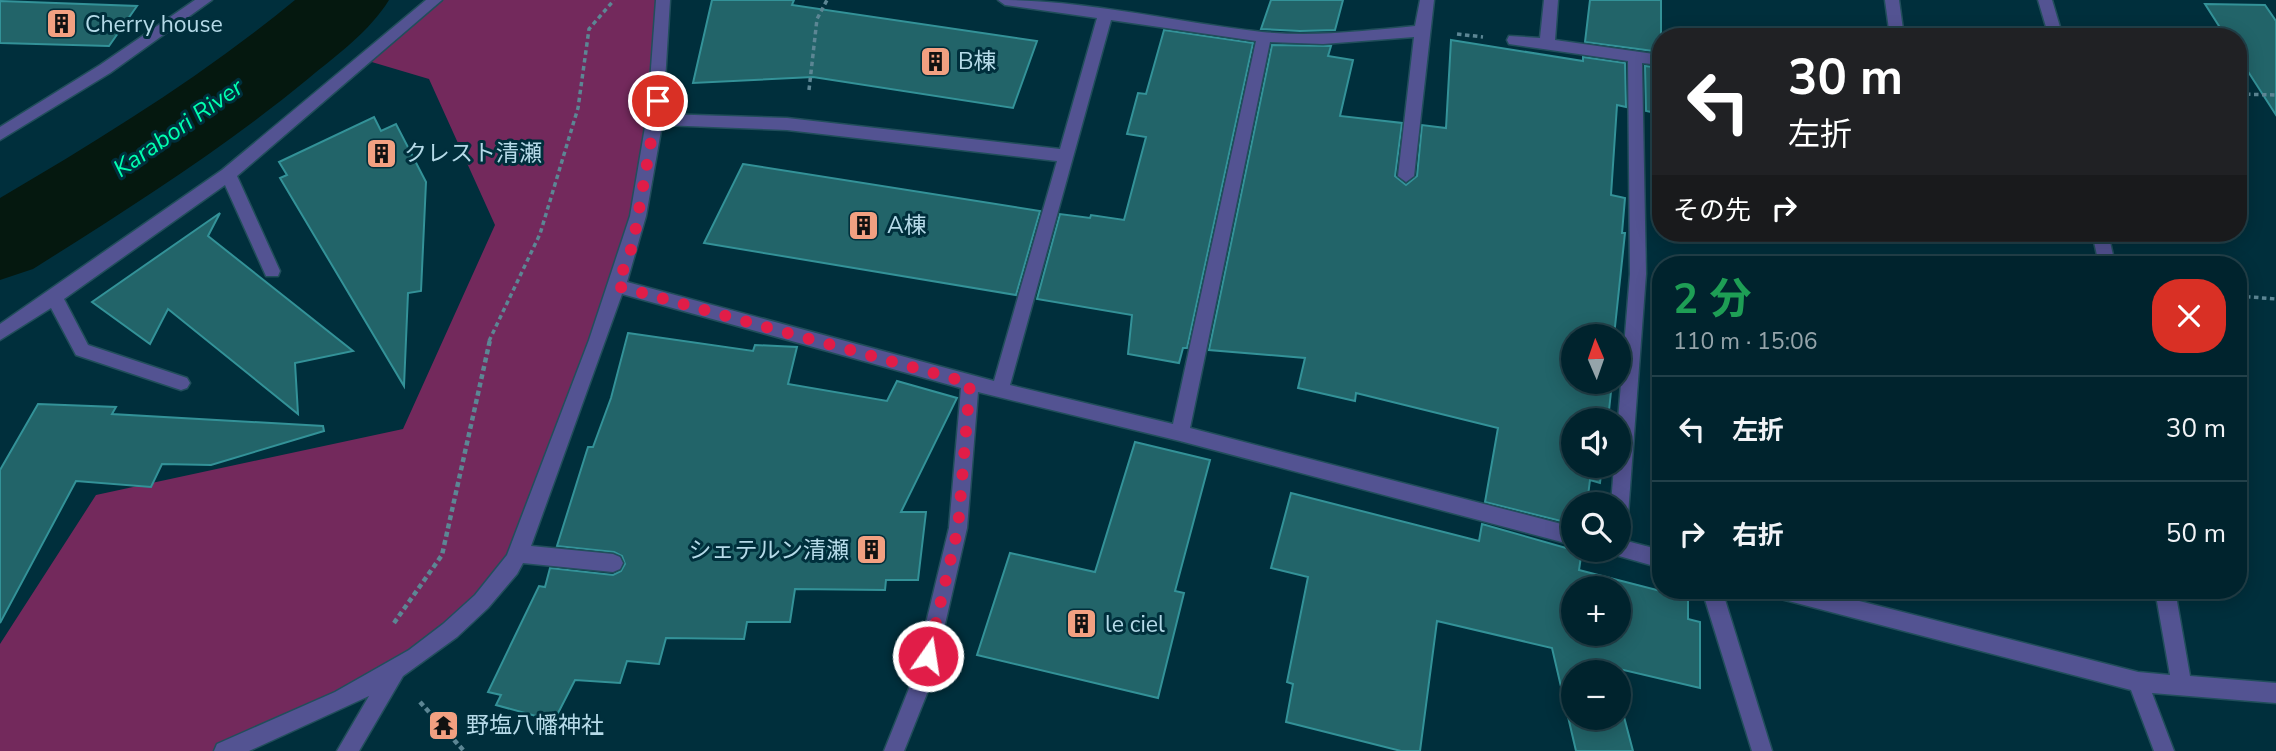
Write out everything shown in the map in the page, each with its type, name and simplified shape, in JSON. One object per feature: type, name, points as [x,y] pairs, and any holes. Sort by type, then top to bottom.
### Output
[{"type":"street","points":[[0,134],[105,69],[205,0]]},
{"type":"street","points":[[0,333],[228,174],[435,0]]},
{"type":"street","points":[[224,751],[290,725],[394,674],[450,632],[511,566],[568,424],[633,244],[661,83],[663,0]]},
{"type":"street","points":[[1005,0],[1265,37],[1324,39],[1422,31]]},
{"type":"street","points":[[1406,176],[1427,0]]},
{"type":"street","points":[[1547,44],[1551,0]]},
{"type":"street","points":[[1892,0],[1896,28]]},
{"type":"street","points":[[2045,0],[2053,28]]},
{"type":"street","points":[[1000,390],[1105,16]]},
{"type":"street","points":[[1180,433],[1265,37]]},
{"type":"street","points":[[1514,40],[1652,59]]},
{"type":"street","points":[[1621,492],[1638,274],[1635,56]]},
{"type":"street","points":[[655,119],[805,126],[1066,156]]},
{"type":"street","points":[[228,174],[272,271]]},
{"type":"street","points":[[617,286],[970,383],[1180,433],[1561,533]]},
{"type":"street","points":[[54,297],[82,350],[181,383]]},
{"type":"street","points":[[894,751],[922,681],[958,528],[970,383]]},
{"type":"street","points":[[1631,551],[1652,557]]},
{"type":"street","points":[[516,553],[613,563]]},
{"type":"street","points":[[1715,599],[1762,751]]},
{"type":"street","points":[[1816,599],[2138,682],[2276,693]]},
{"type":"street","points":[[2167,599],[2182,686]]},
{"type":"street","points":[[346,751],[394,674]]},
{"type":"street","points":[[2138,682],[2164,751]]},
{"type":"path","points":[[464,751],[394,674],[394,621],[442,555],[487,345],[540,234],[578,108],[589,29],[614,0]]},
{"type":"path","points":[[805,126],[817,19],[827,0]]},
{"type":"path","points":[[1422,31],[1514,40]]},
{"type":"path","points":[[2247,94],[2276,95]]},
{"type":"path","points":[[2247,297],[2276,299]]},
{"type":"shaded area","points":[[434,0],[663,0],[633,245],[516,553],[450,632],[224,751],[0,751],[0,644],[96,495],[403,429],[495,225],[429,79],[365,60]]},
{"type":"building","points":[[712,0],[794,0],[792,5],[1037,41],[1013,108],[813,77],[693,83]]},
{"type":"building","points":[[1271,0],[1343,0],[1335,30],[1300,31],[1261,29]]},
{"type":"building","points":[[1590,0],[1661,0],[1661,28],[1652,28],[1652,51],[1585,42]]},
{"type":"building","name":"Cherry house","points":[[0,1],[137,6],[109,46],[0,43]]},
{"type":"building","points":[[2205,4],[2265,5],[2276,21],[2276,115],[2247,70],[2247,28],[2220,28]]},
{"type":"building","points":[[1164,30],[1253,43],[1187,348],[1183,348],[1179,363],[1128,354],[1132,315],[1037,299],[1060,214],[1124,220],[1146,137],[1127,134],[1138,93],[1146,94]]},
{"type":"building","points":[[1451,40],[1583,61],[1583,57],[1625,63],[1626,107],[1617,105],[1611,195],[1625,198],[1622,233],[1625,233],[1615,324],[1561,324],[1561,394],[1611,394],[1609,408],[1561,408],[1561,478],[1601,478],[1600,483],[1590,480],[1588,492],[1561,492],[1561,521],[1485,502],[1498,428],[1356,393],[1355,401],[1298,388],[1305,358],[1209,350],[1272,45],[1331,46],[1328,56],[1353,60],[1340,116],[1402,123],[1395,176],[1406,185],[1417,176],[1422,125],[1446,128]]},
{"type":"building","points":[[1645,66],[1652,67],[1652,112],[1646,111]]},
{"type":"building","points":[[374,117],[381,131],[396,124],[426,182],[421,291],[408,293],[404,386],[280,178],[287,175],[279,162]]},
{"type":"building","name":"A棟","points":[[743,164],[1040,211],[1016,295],[704,243]]},
{"type":"building","points":[[220,213],[208,236],[353,351],[295,363],[298,414],[168,309],[150,344],[92,302]]},
{"type":"building","points":[[628,333],[753,351],[755,345],[797,347],[788,384],[887,401],[897,381],[957,398],[901,512],[926,512],[918,580],[886,580],[885,590],[795,589],[790,622],[747,622],[744,639],[666,638],[659,664],[627,661],[620,683],[575,680],[554,721],[496,705],[501,695],[488,692],[539,586],[545,587],[550,568],[613,575],[621,571],[625,564],[622,556],[614,552],[557,546],[588,447],[593,447],[611,398]]},
{"type":"building","points":[[38,404],[116,407],[112,414],[323,426],[324,431],[211,465],[162,464],[151,487],[76,481],[0,623],[0,470]]},
{"type":"building","name":"le ciel","points":[[1135,442],[1210,460],[1175,591],[1184,593],[1158,698],[977,655],[1010,553],[1095,572]]},
{"type":"building","points":[[1291,493],[1479,541],[1482,524],[1561,547],[1561,562],[1580,562],[1579,570],[1602,576],[1561,576],[1561,646],[1631,646],[1631,583],[1652,589],[1652,599],[1688,599],[1688,619],[1700,622],[1700,688],[1631,672],[1631,660],[1561,660],[1561,687],[1552,648],[1437,621],[1420,751],[1401,751],[1286,722],[1293,684],[1287,682],[1308,577],[1271,568]]},
{"type":"building","points":[[1571,730],[1627,730],[1633,751],[1576,751]]},
{"type":"waterway","name":"Karabori River","points":[[0,243],[180,130],[266,68],[348,0]]},
{"type":"place","name":"Cherry house","points":[[62,24]]},
{"type":"place","name":"B棟","points":[[935,61]]},
{"type":"place","name":"クレスト清瀬","points":[[381,153]]},
{"type":"place","name":"A棟","points":[[864,225]]},
{"type":"place","name":"シェテルン清瀬","points":[[872,550]]},
{"type":"place","name":"le ciel","points":[[1082,624]]},
{"type":"place","name":"野塩八幡神社","points":[[443,725]]},
{"type":"route","points":[[658,101],[633,244],[617,286],[970,383],[958,528],[928,656]]}]
